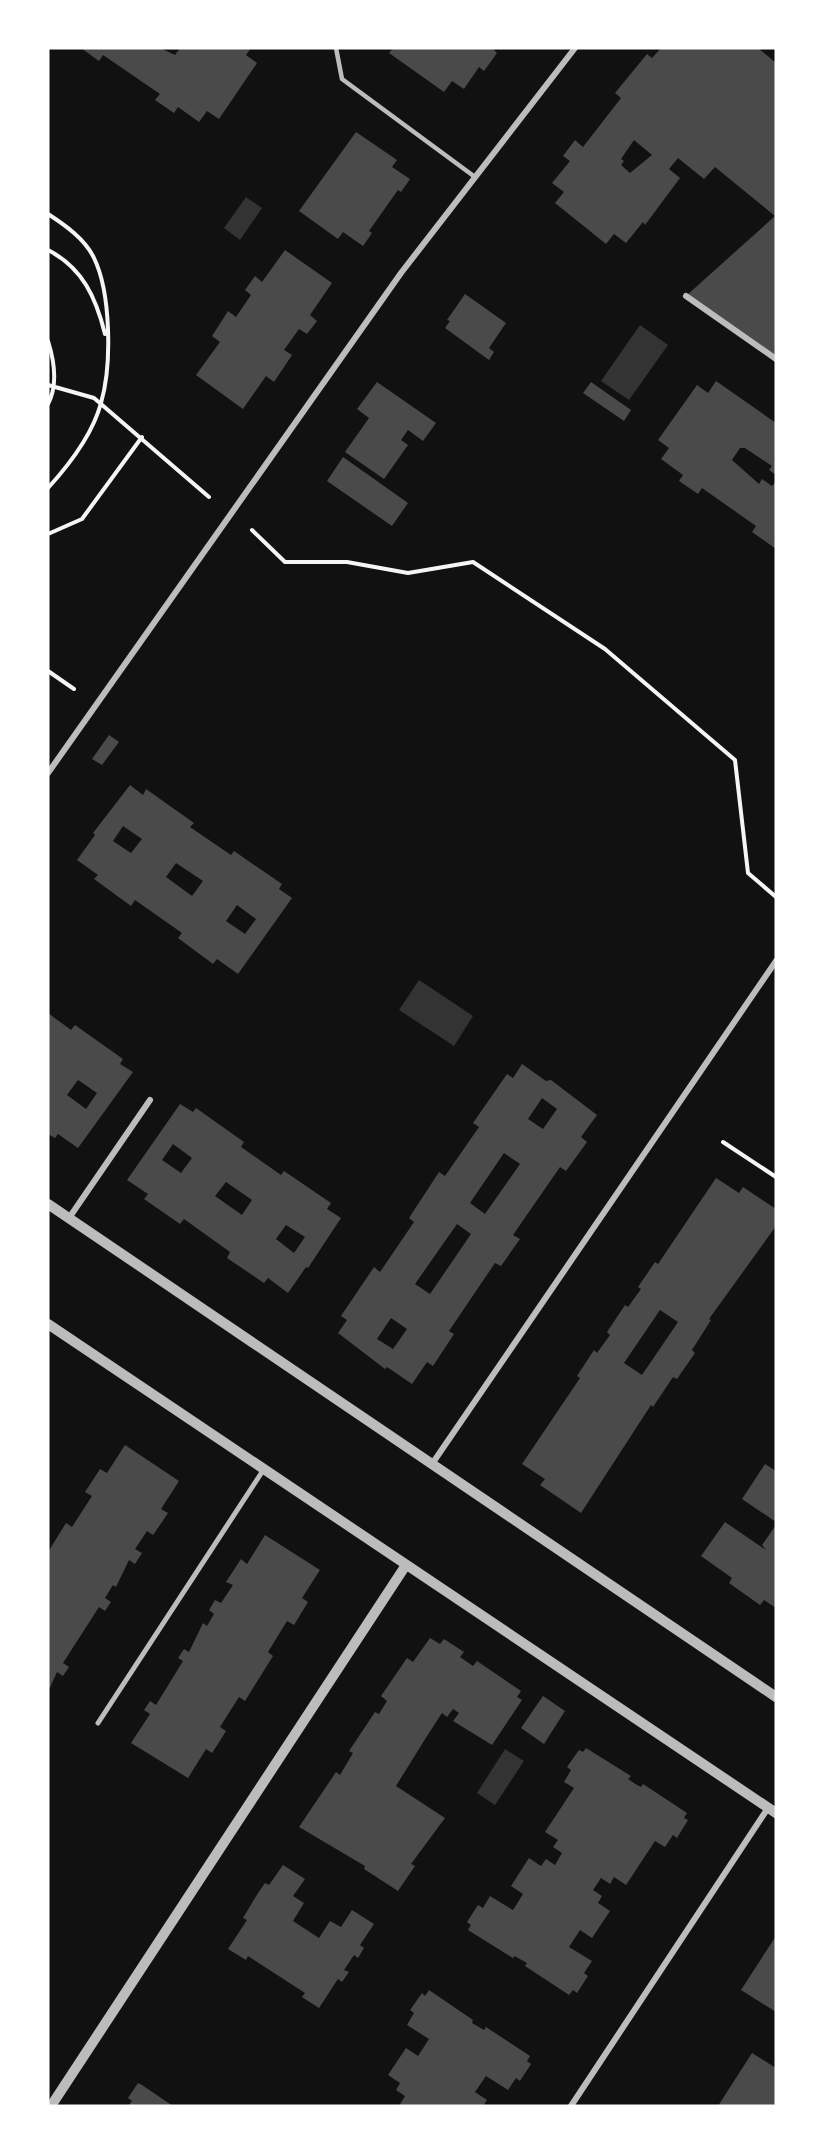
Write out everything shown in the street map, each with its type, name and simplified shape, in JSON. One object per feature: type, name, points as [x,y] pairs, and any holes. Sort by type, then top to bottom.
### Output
[{"type":"street","points":[[48,774],[401,273],[575,48]]},
{"type":"street","points":[[686,296],[776,359]]},
{"type":"street","points":[[432,1464],[776,961]]},
{"type":"street","points":[[69,1218],[150,1100]]},
{"type":"street","points":[[48,1204],[776,1697]]},
{"type":"street","points":[[48,1324],[772,1810],[571,2106]]},
{"type":"street","points":[[98,1723],[264,1469]]},
{"type":"street","points":[[51,2106],[406,1565]]},
{"type":"lane","points":[[336,48],[342,79],[475,177]]},
{"type":"path","points":[[48,214],[78,237],[94,258],[107,314],[106,373],[101,404],[87,435],[48,488]]},
{"type":"path","points":[[48,250],[81,274],[98,305],[106,341]]},
{"type":"path","points":[[48,341],[52,355],[48,404]]},
{"type":"path","points":[[50,385],[94,398],[209,497]]},
{"type":"path","points":[[48,534],[82,519],[142,438]]},
{"type":"path","points":[[252,530],[285,562],[347,562],[408,573],[473,562],[605,649],[735,760],[748,873],[776,897]]},
{"type":"path","points":[[48,671],[74,689]]},
{"type":"path","points":[[723,1142],[776,1177]]},
{"type":"shaded area","points":[[246,197],[262,208],[240,240],[224,228]]},
{"type":"shaded area","points":[[640,325],[668,345],[629,400],[601,381]]},
{"type":"shaded area","points":[[419,980],[473,1016],[454,1046],[399,1010]]},
{"type":"shaded area","points":[[505,1749],[524,1761],[495,1805],[477,1793]]},
{"type":"building","points":[[81,48],[160,48],[175,55],[180,48],[251,48],[246,55],[257,63],[219,119],[207,111],[199,122],[178,107],[174,113],[155,100],[160,94],[103,55],[99,61]]},
{"type":"building","points":[[393,48],[492,48],[497,53],[484,71],[479,67],[464,89],[452,81],[444,92],[389,53]]},
{"type":"building","points":[[661,48],[758,48],[776,63],[776,359],[686,296],[775,216],[715,167],[704,179],[678,158],[669,169],[680,178],[645,225],[643,222],[626,243],[614,234],[606,244],[555,203],[564,192],[552,183],[570,161],[563,156],[575,140],[583,147],[621,98],[615,93],[647,54],[652,58]],"holes":[[[634,140],[652,155],[630,173],[621,165],[624,161],[621,159]]]},
{"type":"building","points":[[356,132],[397,160],[392,167],[410,179],[401,192],[398,190],[369,231],[372,233],[363,246],[343,232],[338,239],[299,211]]},
{"type":"building","points":[[285,250],[332,283],[310,315],[317,321],[307,334],[299,329],[284,350],[292,355],[274,382],[266,376],[243,409],[196,375],[220,342],[212,336],[228,311],[236,317],[251,295],[245,290],[255,276],[262,282]]},
{"type":"building","points":[[465,294],[506,323],[489,348],[494,352],[489,360],[445,328],[450,321],[447,320]]},
{"type":"building","points":[[716,381],[776,423],[776,475],[769,470],[772,466],[745,448],[740,448],[732,460],[759,484],[762,479],[772,486],[776,481],[776,549],[752,532],[756,526],[702,488],[698,494],[679,481],[683,475],[661,459],[669,448],[658,440],[697,385],[708,393]]},
{"type":"building","points":[[377,382],[436,423],[423,441],[408,430],[401,440],[408,445],[384,479],[345,452],[369,418],[357,409]]},
{"type":"building","points":[[591,382],[631,410],[624,421],[583,393]]},
{"type":"building","points":[[343,457],[408,503],[392,526],[327,481]]},
{"type":"building","points":[[109,735],[119,742],[102,765],[92,759]]},
{"type":"building","points":[[130,785],[143,795],[146,789],[194,823],[190,827],[231,855],[234,851],[282,884],[279,889],[292,898],[238,974],[217,959],[213,964],[178,938],[182,933],[135,900],[131,906],[94,879],[98,875],[77,860],[95,835],[93,833]],"holes":[[[123,826],[142,839],[131,853],[113,841]],[[176,863],[203,881],[192,896],[166,877]],[[237,905],[256,919],[245,934],[226,921]]]},
{"type":"building","points":[[48,1013],[71,1030],[75,1025],[123,1059],[120,1064],[133,1072],[78,1148],[58,1134],[55,1138],[48,1134]],"holes":[[[78,1080],[97,1093],[86,1109],[67,1095]]]},
{"type":"building","points":[[522,1064],[546,1081],[551,1080],[597,1115],[581,1137],[587,1142],[566,1171],[560,1167],[513,1235],[520,1239],[501,1266],[495,1263],[449,1331],[454,1334],[433,1366],[427,1362],[412,1384],[387,1367],[385,1369],[338,1333],[347,1320],[341,1316],[374,1267],[380,1272],[414,1222],[409,1218],[439,1172],[445,1176],[479,1127],[473,1123],[507,1074],[513,1078]],"holes":[[[542,1098],[557,1109],[543,1129],[528,1119]],[[504,1153],[520,1164],[485,1214],[470,1203]],[[457,1224],[471,1234],[430,1294],[415,1284]],[[391,1318],[407,1329],[393,1349],[377,1339]]]},
{"type":"building","points":[[180,1104],[193,1112],[196,1108],[244,1142],[241,1147],[281,1175],[284,1171],[331,1203],[327,1209],[341,1218],[308,1268],[306,1267],[288,1293],[268,1278],[264,1283],[227,1258],[230,1252],[184,1219],[180,1224],[144,1199],[148,1194],[127,1180]],"holes":[[[173,1144],[192,1158],[181,1173],[162,1160]],[[226,1182],[252,1200],[242,1215],[215,1196]],[[286,1225],[305,1237],[294,1253],[276,1239]]]},
{"type":"building","points":[[716,1178],[739,1193],[743,1187],[776,1209],[776,1226],[709,1319],[711,1320],[692,1350],[695,1353],[677,1379],[673,1377],[653,1407],[651,1405],[581,1513],[540,1485],[545,1479],[522,1464],[580,1378],[577,1376],[594,1350],[597,1353],[610,1335],[607,1332],[625,1305],[628,1307],[641,1289],[638,1287],[655,1262],[658,1264]],"holes":[[[660,1310],[678,1322],[642,1375],[624,1363]]]},
{"type":"building","points":[[125,1445],[179,1481],[161,1509],[168,1513],[153,1535],[147,1531],[135,1549],[142,1553],[135,1564],[129,1560],[116,1587],[113,1585],[105,1598],[111,1602],[105,1611],[99,1607],[63,1663],[69,1667],[63,1676],[57,1672],[48,1692],[48,1552],[66,1523],[72,1527],[92,1496],[85,1492],[100,1469],[107,1473]]},
{"type":"building","points":[[765,1464],[776,1471],[776,1522],[742,1499]]},
{"type":"building","points":[[725,1522],[766,1550],[762,1545],[776,1525],[776,1608],[764,1600],[760,1605],[729,1583],[732,1578],[701,1556]]},
{"type":"building","points":[[265,1535],[320,1570],[302,1598],[308,1602],[294,1625],[287,1621],[268,1652],[273,1656],[245,1701],[239,1697],[220,1727],[226,1731],[218,1744],[212,1753],[206,1749],[188,1778],[131,1743],[150,1714],[144,1710],[150,1701],[156,1705],[183,1661],[178,1658],[184,1649],[189,1652],[203,1623],[207,1626],[214,1614],[209,1610],[215,1600],[221,1603],[233,1585],[226,1582],[241,1559],[247,1564]]},
{"type":"building","points":[[430,1638],[440,1644],[444,1639],[464,1652],[460,1657],[473,1666],[477,1661],[521,1691],[517,1697],[522,1700],[492,1745],[453,1721],[459,1713],[453,1709],[447,1717],[442,1713],[427,1736],[396,1786],[445,1818],[411,1864],[415,1866],[398,1891],[364,1869],[365,1866],[299,1827],[336,1772],[340,1775],[353,1753],[349,1751],[375,1712],[379,1714],[387,1701],[381,1696],[407,1658],[413,1662]]},
{"type":"building","points":[[543,1696],[565,1711],[544,1744],[521,1728]]},
{"type":"building","points":[[586,1748],[631,1776],[628,1779],[637,1785],[641,1787],[643,1784],[687,1813],[684,1818],[688,1820],[677,1838],[673,1835],[665,1847],[655,1841],[626,1885],[614,1877],[610,1884],[601,1878],[593,1890],[602,1896],[598,1903],[610,1911],[592,1938],[580,1930],[569,1947],[592,1961],[584,1973],[588,1976],[577,1993],[573,1990],[569,1995],[525,1966],[527,1963],[515,1956],[513,1958],[468,1930],[471,1925],[467,1922],[478,1905],[483,1908],[490,1896],[513,1910],[523,1894],[511,1886],[529,1858],[541,1866],[546,1859],[555,1865],[562,1853],[553,1847],[558,1840],[545,1832],[574,1788],[564,1782],[571,1770],[567,1767],[579,1750],[583,1752]]},
{"type":"building","points":[[283,1865],[305,1879],[293,1896],[304,1903],[293,1921],[319,1938],[330,1921],[341,1927],[352,1910],[374,1924],[360,1945],[364,1948],[358,1958],[354,1955],[344,1970],[349,1972],[342,1982],[338,1979],[319,2008],[302,1997],[305,1993],[248,1956],[246,1960],[228,1949],[247,1920],[243,1918],[258,1893],[265,1883],[269,1885]]},
{"type":"building","points":[[776,1936],[776,2012],[741,1990]]},
{"type":"building","points":[[429,1990],[473,2020],[472,2023],[484,2030],[486,2027],[530,2056],[527,2061],[531,2064],[520,2081],[516,2078],[508,2090],[486,2076],[475,2092],[487,2100],[483,2106],[399,2106],[405,2096],[396,2090],[400,2083],[388,2075],[406,2048],[418,2056],[429,2039],[407,2025],[414,2013],[410,2010],[422,1993],[425,1996]]},
{"type":"building","points":[[752,2053],[776,2068],[776,2106],[718,2106]]},
{"type":"building","points":[[138,2083],[173,2106],[128,2106],[132,2101],[128,2098]]}]
